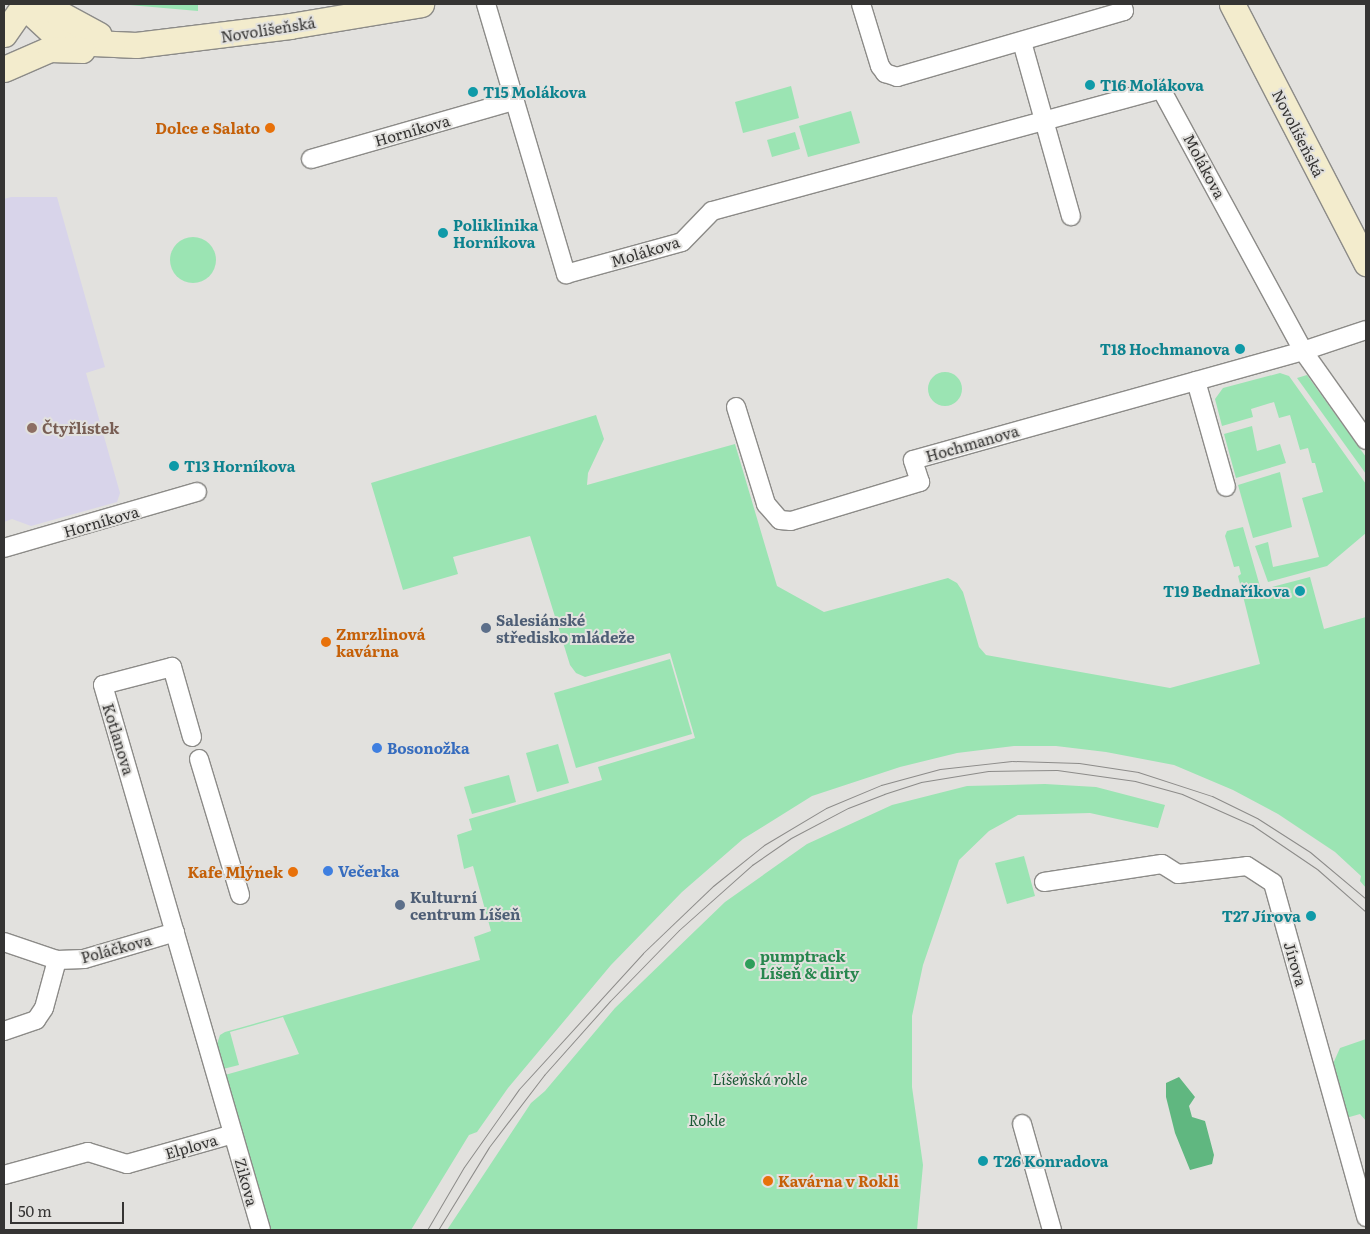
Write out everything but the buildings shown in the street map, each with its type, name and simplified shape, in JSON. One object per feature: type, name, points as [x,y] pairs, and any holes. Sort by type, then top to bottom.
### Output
[{"type":"street","points":[[77,4],[94,22],[125,44]]},
{"type":"street","name":"Novolíšeňská","points":[[25,5],[52,32],[93,43],[125,44],[290,26],[421,4]]},
{"type":"street","name":"Molákova","points":[[486,4],[566,274],[682,242],[712,211],[1161,89],[1303,351]]},
{"type":"street","points":[[861,4],[880,66],[892,76],[897,77],[1124,12],[1122,4]]},
{"type":"street","name":"Novolíšeňská","points":[[1232,4],[1366,263]]},
{"type":"street","points":[[4,34],[25,5]]},
{"type":"street","points":[[1022,42],[1071,216]]},
{"type":"street","points":[[4,69],[50,49],[92,50],[125,44]]},
{"type":"street","name":"Horníkova","points":[[311,159],[513,100]]},
{"type":"street","name":"Hochmanova","points":[[736,407],[766,504],[780,520],[791,520],[920,482],[913,460],[1303,351],[1366,330]]},
{"type":"street","points":[[1303,351],[1366,440]]},
{"type":"street","points":[[1196,381],[1226,487]]},
{"type":"street","name":"Horníkova","points":[[4,548],[197,492]]},
{"type":"street","name":"Kotlanova","points":[[175,932],[103,685],[172,666],[192,738]]},
{"type":"street","points":[[199,759],[240,895]]},
{"type":"street","name":"Jírova","points":[[1044,882],[1162,864],[1178,874],[1247,866],[1272,883],[1366,1218]]},
{"type":"street","name":"Poláčkova","points":[[4,942],[57,960],[84,959],[175,932]]},
{"type":"street","name":"Elplova","points":[[4,1175],[88,1152],[127,1164],[233,1134],[175,932]]},
{"type":"street","points":[[4,1031],[36,1020],[44,1008],[57,960]]},
{"type":"street","points":[[1022,1124],[1052,1230]]},
{"type":"street","name":"Zikova","points":[[233,1134],[261,1230]]},
{"type":"shaded area","points":[[11,197],[57,197],[105,367],[86,373],[120,493],[117,502],[31,526],[12,519],[4,522],[4,199]]},
{"type":"green space","points":[[118,4],[198,4],[198,11]]},
{"type":"green space","points":[[791,86],[799,118],[743,133],[735,102]]},
{"type":"green space","points":[[851,111],[860,143],[808,157],[799,126]]},
{"type":"green space","points":[[795,132],[800,149],[772,157],[767,140]]},
{"type":"green space","points":[[198,237],[210,243],[215,251],[215,269],[210,277],[202,282],[188,283],[176,277],[171,269],[170,255],[176,243],[184,238]]},
{"type":"green space","points":[[945,372],[957,377],[962,389],[957,401],[945,406],[933,401],[928,389],[933,377]]},
{"type":"green space","points":[[1280,373],[1289,376],[1366,484],[1366,533],[1327,566],[1268,582],[1255,546],[1268,542],[1273,567],[1319,557],[1302,498],[1323,492],[1315,463],[1312,463],[1308,448],[1300,450],[1290,415],[1279,418],[1274,402],[1251,409],[1253,417],[1222,426],[1215,399],[1223,388]]},
{"type":"green space","points":[[1307,375],[1366,457],[1366,474],[1297,378]]},
{"type":"green space","points":[[596,415],[604,439],[588,473],[587,485],[735,444],[777,586],[824,612],[948,578],[957,583],[963,592],[979,647],[986,655],[1170,688],[1260,664],[1238,576],[1241,574],[1239,566],[1234,567],[1225,536],[1227,531],[1243,527],[1261,590],[1310,577],[1324,629],[1366,617],[1366,888],[1360,881],[1361,876],[1335,852],[1278,814],[1233,790],[1174,765],[1106,752],[1056,746],[1014,746],[957,753],[900,767],[812,796],[743,839],[682,892],[611,965],[508,1088],[477,1132],[469,1135],[411,1230],[268,1230],[225,1075],[299,1054],[283,1017],[230,1032],[239,1065],[223,1069],[217,1044],[220,1035],[225,1032],[480,960],[474,937],[491,931],[473,866],[464,869],[457,835],[472,830],[469,819],[602,780],[598,767],[695,738],[670,653],[585,677],[576,673],[570,665],[530,536],[453,557],[458,574],[403,590],[371,483]]},
{"type":"green space","points":[[1252,426],[1257,451],[1280,444],[1286,463],[1236,478],[1224,434]]},
{"type":"green space","points":[[1280,472],[1292,527],[1253,538],[1238,485]]},
{"type":"green space","points":[[670,659],[692,734],[576,768],[554,693]]},
{"type":"green space","points":[[558,744],[569,783],[537,792],[526,753]]},
{"type":"green space","points":[[509,775],[516,802],[472,814],[464,787]]},
{"type":"green space","name":"Líšeňská rokle","points":[[1045,784],[1096,787],[1165,805],[1158,828],[1090,813],[1018,815],[989,831],[959,860],[923,965],[912,1016],[912,1087],[923,1165],[917,1230],[447,1230],[531,1103],[545,1091],[615,1008],[725,902],[807,844],[892,805],[967,786]]},
{"type":"green space","points":[[1024,856],[1035,896],[1007,904],[995,863]]},
{"type":"green space","points":[[1366,1039],[1366,1121],[1360,1114],[1346,1118],[1332,1066],[1340,1048]]},
{"type":"green space","points":[[1179,1077],[1195,1097],[1189,1106],[1192,1117],[1205,1121],[1214,1155],[1212,1164],[1190,1170],[1175,1133],[1166,1097],[1166,1083]]},
{"type":"tram line","points":[[427,1230],[464,1167],[519,1089],[643,953],[713,886],[764,845],[826,808],[881,785],[940,769],[1012,761],[1079,763],[1138,772],[1212,796],[1257,818],[1310,852],[1366,899]]},
{"type":"tram line","points":[[438,1230],[489,1147],[544,1075],[610,1001],[679,930],[752,865],[791,838],[848,808],[884,794],[921,782],[988,771],[1057,770],[1135,781],[1182,794],[1252,825],[1317,869],[1366,912]]},
{"type":"place","name":"T16 Molákova","points":[[1090,85]]},
{"type":"place","name":"T15 Molákova","points":[[473,92]]},
{"type":"place","name":"Dolce e Salato","points":[[270,128]]},
{"type":"place","name":"Poliklinika Horníkova","points":[[443,233]]},
{"type":"place","name":"T18 Hochmanova","points":[[1240,349]]},
{"type":"place","name":"Čtyřlístek","points":[[32,428]]},
{"type":"place","name":"T13 Horníkova","points":[[174,466]]},
{"type":"place","name":"T19 Bednaříkova","points":[[1300,591]]},
{"type":"place","name":"Salesiánské středisko mládeže","points":[[486,628]]},
{"type":"place","name":"Zmrzlinová kavárna","points":[[326,642]]},
{"type":"place","name":"Bosonožka","points":[[377,748]]},
{"type":"place","name":"Večerka","points":[[328,871]]},
{"type":"place","name":"Kafe Mlýnek","points":[[293,872]]},
{"type":"place","name":"Kulturní centrum Líšeň","points":[[400,905]]},
{"type":"place","name":"T27 Jírova","points":[[1311,916]]},
{"type":"place","name":"pumptrack Líšeň & dirty","points":[[750,964]]},
{"type":"place","name":"T26 Konradova","points":[[983,1161]]},
{"type":"place","name":"Kavárna v Rokli","points":[[768,1181]]},
{"type":"park label","name":"Rokle","points":[[707,1120]]}]
